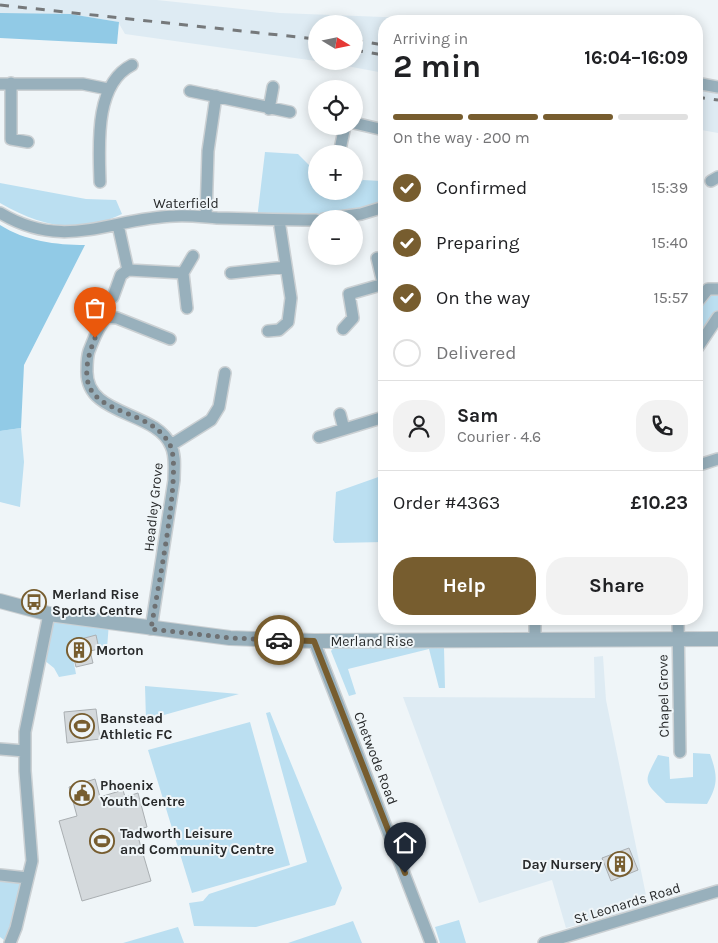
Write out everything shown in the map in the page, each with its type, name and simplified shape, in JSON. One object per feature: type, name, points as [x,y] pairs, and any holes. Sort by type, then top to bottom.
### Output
[{"type":"street","points":[[100,182],[98,136],[108,89],[123,70],[132,65]]},
{"type":"street","points":[[28,142],[11,139],[5,84],[83,84],[108,89]]},
{"type":"street","points":[[703,84],[718,87]]},
{"type":"street","points":[[269,108],[273,87]]},
{"type":"street","points":[[190,91],[290,112]]},
{"type":"street","points":[[206,217],[208,151],[216,96]]},
{"type":"street","points":[[363,125],[378,129]]},
{"type":"street","points":[[363,213],[378,209]]},
{"type":"street","name":"Waterfield","points":[[0,213],[28,225],[74,232],[118,225],[149,217],[308,220]]},
{"type":"street","points":[[268,330],[279,330],[288,322],[291,298],[279,220]]},
{"type":"street","points":[[118,225],[128,270]]},
{"type":"street","points":[[187,308],[183,273],[193,256]]},
{"type":"street","points":[[377,258],[378,262]]},
{"type":"street","points":[[231,273],[286,268]]},
{"type":"street","points":[[113,297],[122,275],[128,270],[183,273]]},
{"type":"street","points":[[343,329],[353,318],[349,294],[378,285]]},
{"type":"street","points":[[703,295],[708,289],[718,289]]},
{"type":"street","name":"Headley Grove","points":[[151,629],[170,508],[174,462],[171,445],[152,426],[117,410],[97,396],[86,382],[87,357],[101,323],[107,317],[117,318],[170,339]]},
{"type":"street","points":[[703,340],[718,317]]},
{"type":"street","points":[[171,445],[211,420],[219,407],[225,373]]},
{"type":"street","points":[[340,414],[344,429]]},
{"type":"street","points":[[319,437],[378,419]]},
{"type":"street","points":[[703,464],[718,459]]},
{"type":"street","name":"Merland Rise","points":[[0,601],[49,614],[230,638],[314,641],[718,639]]},
{"type":"street","points":[[10,943],[16,928],[32,860],[25,732],[30,698],[49,614]]},
{"type":"street","points":[[534,625],[535,640]]},
{"type":"street","name":"Chapel Grove","points":[[678,625],[680,752]]},
{"type":"street","name":"Chetwode Road","points":[[314,641],[430,943]]},
{"type":"street","points":[[0,749],[25,751]]},
{"type":"street","points":[[0,875],[28,878]]},
{"type":"street","name":"St Leonards Road","points":[[544,943],[718,891]]},
{"type":"shaded area","points":[[0,0],[157,0],[280,13],[332,15],[308,15],[308,60],[125,34],[118,22],[70,14],[0,14]]},
{"type":"shaded area","points":[[0,13],[70,14],[119,22],[117,44],[0,38]]},
{"type":"shaded area","points":[[363,16],[378,17],[378,72],[363,69]]},
{"type":"shaded area","points":[[703,88],[718,89],[718,133],[703,130]]},
{"type":"shaded area","points":[[265,152],[298,154],[308,164],[308,200],[363,200],[363,180],[378,181],[378,209],[363,213],[363,210],[308,210],[308,217],[257,219]]},
{"type":"shaded area","points":[[0,183],[86,199],[116,200],[122,214],[90,225],[75,226],[45,223],[0,203]]},
{"type":"shaded area","points":[[0,225],[20,235],[41,241],[85,245],[24,365],[21,428],[0,431]]},
{"type":"shaded area","points":[[718,289],[718,317],[703,340],[703,299]]},
{"type":"shaded area","points":[[21,428],[24,462],[20,507],[0,502],[0,431]]},
{"type":"shaded area","points":[[378,477],[378,542],[335,543],[333,540],[336,492]]},
{"type":"shaded area","points":[[49,614],[109,623],[107,648],[99,649],[96,635],[70,642],[76,674],[59,677],[54,668],[39,656]]},
{"type":"shaded area","points":[[334,647],[444,648],[445,688],[439,688],[429,649],[348,669],[356,694],[349,696],[331,651]]},
{"type":"shaded area","points":[[603,656],[606,700],[648,905],[566,928],[552,880],[479,903],[403,697],[595,698],[594,657]]},
{"type":"shaded area","points":[[145,686],[239,694],[146,720]]},
{"type":"shaded area","points":[[270,712],[342,888],[335,905],[256,927],[194,926],[189,903],[203,901],[209,894],[307,862],[266,713]]},
{"type":"shaded area","points":[[250,722],[290,865],[192,893],[148,750]]},
{"type":"shaded area","points":[[693,753],[710,754],[713,762],[716,780],[707,804],[666,803],[653,790],[648,781],[658,755],[669,757],[670,779],[693,777]]},
{"type":"shaded area","points":[[0,881],[19,881],[24,884],[16,916],[4,940],[0,937]]},
{"type":"shaded area","points":[[459,920],[466,943],[440,943],[435,927]]},
{"type":"shaded area","points":[[353,921],[362,943],[288,943]]},
{"type":"shaded area","points":[[178,927],[184,943],[123,943]]},
{"type":"building","name":"Morton","points":[[96,635],[99,649],[90,651],[93,663],[76,667],[70,642]]},
{"type":"building","name":"Banstead Athletic FC","points":[[96,709],[100,739],[67,743],[64,712]]},
{"type":"building","name":"Tadworth Leisure and Community Centre","points":[[95,779],[100,797],[123,790],[125,797],[138,793],[147,827],[136,830],[151,881],[82,901],[59,821],[77,816],[69,787]]},
{"type":"building","name":"Day Nursery","points":[[629,848],[638,870],[611,881],[602,858]]},
{"type":"railway","points":[[0,5],[308,38]]},
{"type":"railway","points":[[363,42],[378,44]]},
{"type":"railway","points":[[363,52],[378,54]]},
{"type":"railway","points":[[703,98],[718,100]]},
{"type":"way so far","points":[[95,338],[87,357],[86,382],[91,390],[117,410],[152,426],[171,445],[174,462],[174,480],[151,629],[230,638],[279,640]]},
{"type":"place","name":"Merland Rise Sports Centre","points":[[34,602]]},
{"type":"place","name":"Morton","points":[[79,650]]},
{"type":"place","name":"Banstead Athletic FC","points":[[82,726]]},
{"type":"place","name":"Phoenix Youth Centre","points":[[82,793]]},
{"type":"place","name":"Tadworth Leisure and Community Centre","points":[[102,841]]},
{"type":"place","name":"Day Nursery","points":[[620,864]]},
{"type":"route","points":[[279,640],[314,641],[405,873]]}]
